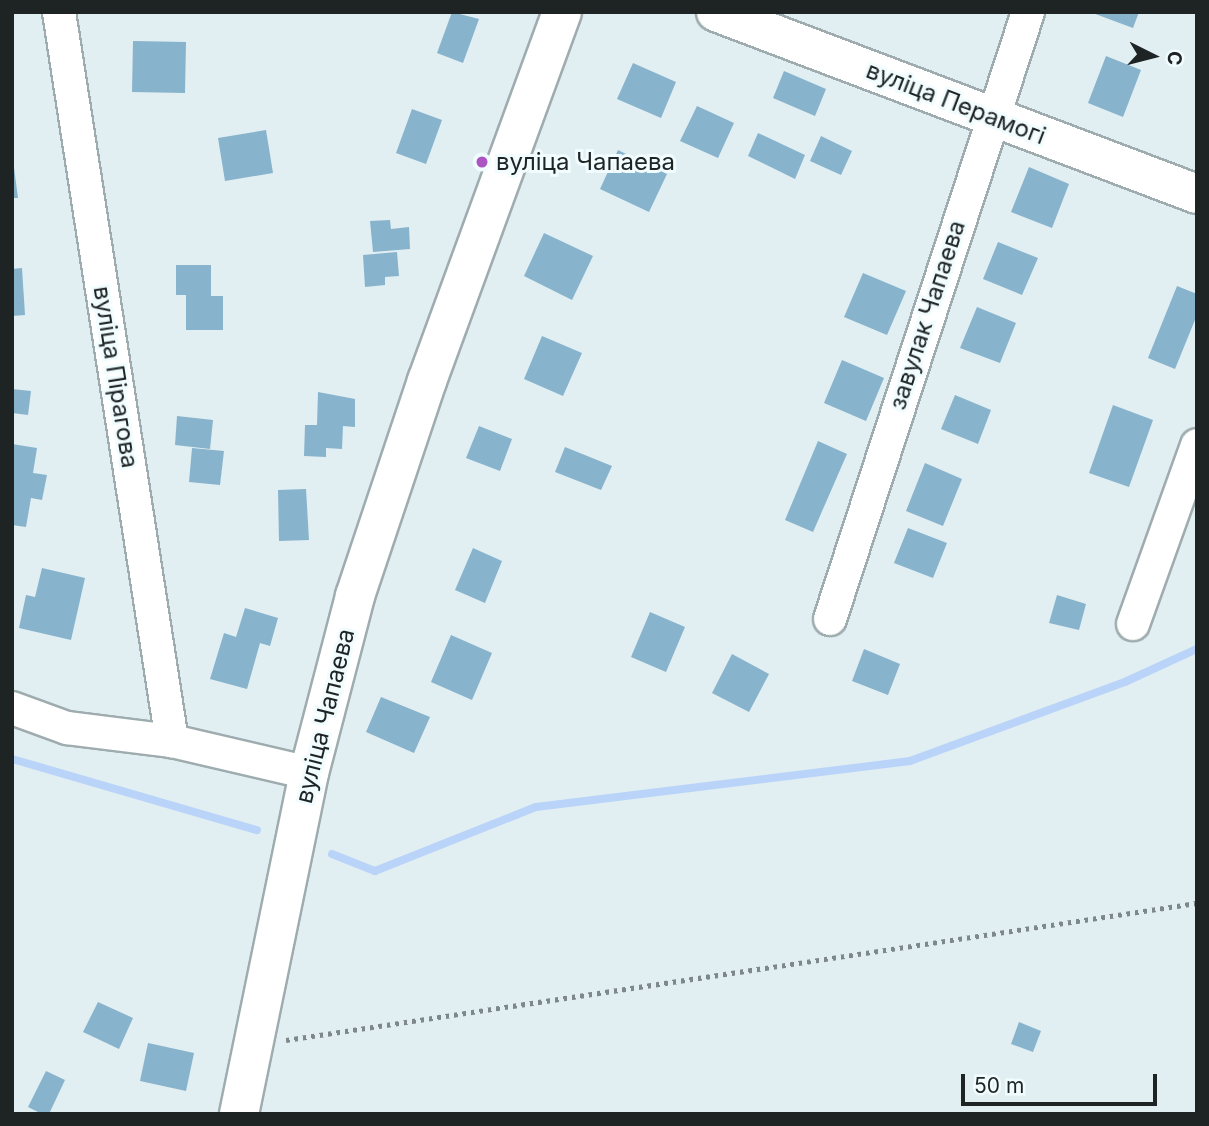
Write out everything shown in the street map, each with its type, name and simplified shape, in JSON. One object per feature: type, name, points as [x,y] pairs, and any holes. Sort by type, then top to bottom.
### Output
[{"type":"main road","name":"вуліца Чапаева","points":[[239,1114],[250,1045],[309,773],[355,596],[384,507],[562,12]]},
{"type":"main road","name":"вуліца Перамогі","points":[[716,12],[1197,194]]},
{"type":"street","name":"вуліца Пірагова","points":[[59,12],[172,741]]},
{"type":"street","name":"завулак Чапаева","points":[[830,619],[991,116],[1028,12]]},
{"type":"street","points":[[1133,624],[1197,445]]},
{"type":"street","points":[[12,708],[67,728],[172,741],[309,773]]},
{"type":"path","points":[[250,1045],[1197,903]]},
{"type":"building","points":[[452,12],[479,19],[463,63],[437,53]]},
{"type":"building","points":[[1090,12],[1139,12],[1133,28]]},
{"type":"building","points":[[133,41],[186,42],[185,93],[132,92]]},
{"type":"building","points":[[1106,56],[1141,70],[1123,117],[1088,103]]},
{"type":"building","points":[[633,63],[676,82],[661,118],[617,99]]},
{"type":"building","points":[[784,71],[826,89],[815,116],[773,98]]},
{"type":"building","points":[[697,106],[734,123],[718,158],[680,141]]},
{"type":"building","points":[[412,109],[442,120],[426,164],[396,153]]},
{"type":"building","points":[[266,130],[273,173],[225,181],[218,138]]},
{"type":"building","points":[[758,133],[805,155],[795,179],[748,156]]},
{"type":"building","points":[[821,136],[852,151],[841,175],[810,161]]},
{"type":"building","points":[[618,150],[667,174],[649,212],[600,189]]},
{"type":"building","points":[[12,152],[18,198],[12,198]]},
{"type":"building","points":[[1029,167],[1069,184],[1052,228],[1011,212]]},
{"type":"building","points":[[390,220],[391,229],[409,227],[410,249],[373,252],[370,221]]},
{"type":"building","points":[[544,233],[593,256],[572,300],[524,276]]},
{"type":"building","points":[[998,242],[1038,258],[1022,295],[983,279]]},
{"type":"building","points":[[397,252],[399,276],[385,277],[385,285],[365,287],[363,255]]},
{"type":"building","points":[[176,265],[211,265],[211,296],[223,296],[223,330],[186,330],[186,295],[176,295]]},
{"type":"building","points":[[22,268],[25,315],[12,316],[12,269]]},
{"type":"building","points":[[863,273],[906,291],[887,335],[844,317]]},
{"type":"building","points":[[1177,286],[1197,294],[1197,315],[1175,369],[1148,358]]},
{"type":"building","points":[[977,307],[1016,323],[1000,363],[960,348]]},
{"type":"building","points":[[542,336],[582,353],[563,396],[524,379]]},
{"type":"building","points":[[842,360],[884,378],[866,421],[824,403]]},
{"type":"building","points":[[12,389],[31,391],[28,415],[12,413]]},
{"type":"building","points":[[318,392],[355,399],[355,427],[343,426],[342,449],[326,448],[326,457],[304,456],[305,425],[317,425]]},
{"type":"building","points":[[955,395],[991,410],[978,444],[941,429]]},
{"type":"building","points":[[1113,405],[1153,420],[1129,487],[1089,473]]},
{"type":"building","points":[[177,416],[213,420],[210,449],[175,445]]},
{"type":"building","points":[[479,426],[512,439],[500,471],[466,458]]},
{"type":"building","points":[[818,441],[847,454],[813,532],[785,520]]},
{"type":"building","points":[[12,444],[37,448],[33,473],[47,475],[42,500],[31,498],[26,527],[12,525]]},
{"type":"building","points":[[565,447],[612,466],[601,490],[555,472]]},
{"type":"building","points":[[192,448],[224,451],[220,485],[189,482]]},
{"type":"building","points":[[925,463],[962,479],[943,526],[906,511]]},
{"type":"building","points":[[306,489],[309,540],[279,541],[278,490]]},
{"type":"building","points":[[908,528],[947,543],[933,578],[894,563]]},
{"type":"building","points":[[473,548],[502,561],[485,603],[455,590]]},
{"type":"building","points":[[42,568],[85,578],[71,640],[19,628],[26,595],[35,597]]},
{"type":"building","points":[[1057,595],[1086,604],[1079,630],[1049,623]]},
{"type":"building","points":[[245,608],[278,618],[270,646],[260,643],[247,689],[210,679],[224,633],[236,637]]},
{"type":"building","points":[[650,612],[685,627],[666,672],[631,657]]},
{"type":"building","points":[[451,635],[492,653],[472,700],[431,682]]},
{"type":"building","points":[[864,649],[900,664],[888,695],[852,681]]},
{"type":"building","points":[[732,654],[769,674],[749,712],[712,693]]},
{"type":"building","points":[[381,697],[430,717],[414,753],[366,732]]},
{"type":"building","points":[[98,1002],[133,1018],[119,1049],[83,1032]]},
{"type":"building","points":[[1019,1022],[1041,1031],[1033,1052],[1011,1044]]},
{"type":"building","points":[[148,1043],[194,1053],[186,1091],[140,1081]]},
{"type":"building","points":[[46,1071],[65,1080],[49,1114],[42,1114],[28,1107]]},
{"type":"waterway","points":[[332,854],[375,871],[536,807],[910,761],[1127,681],[1197,649]]},
{"type":"waterway","points":[[12,759],[257,830]]},
{"type":"place","name":"вуліца Чапаева","points":[[482,162]]}]
